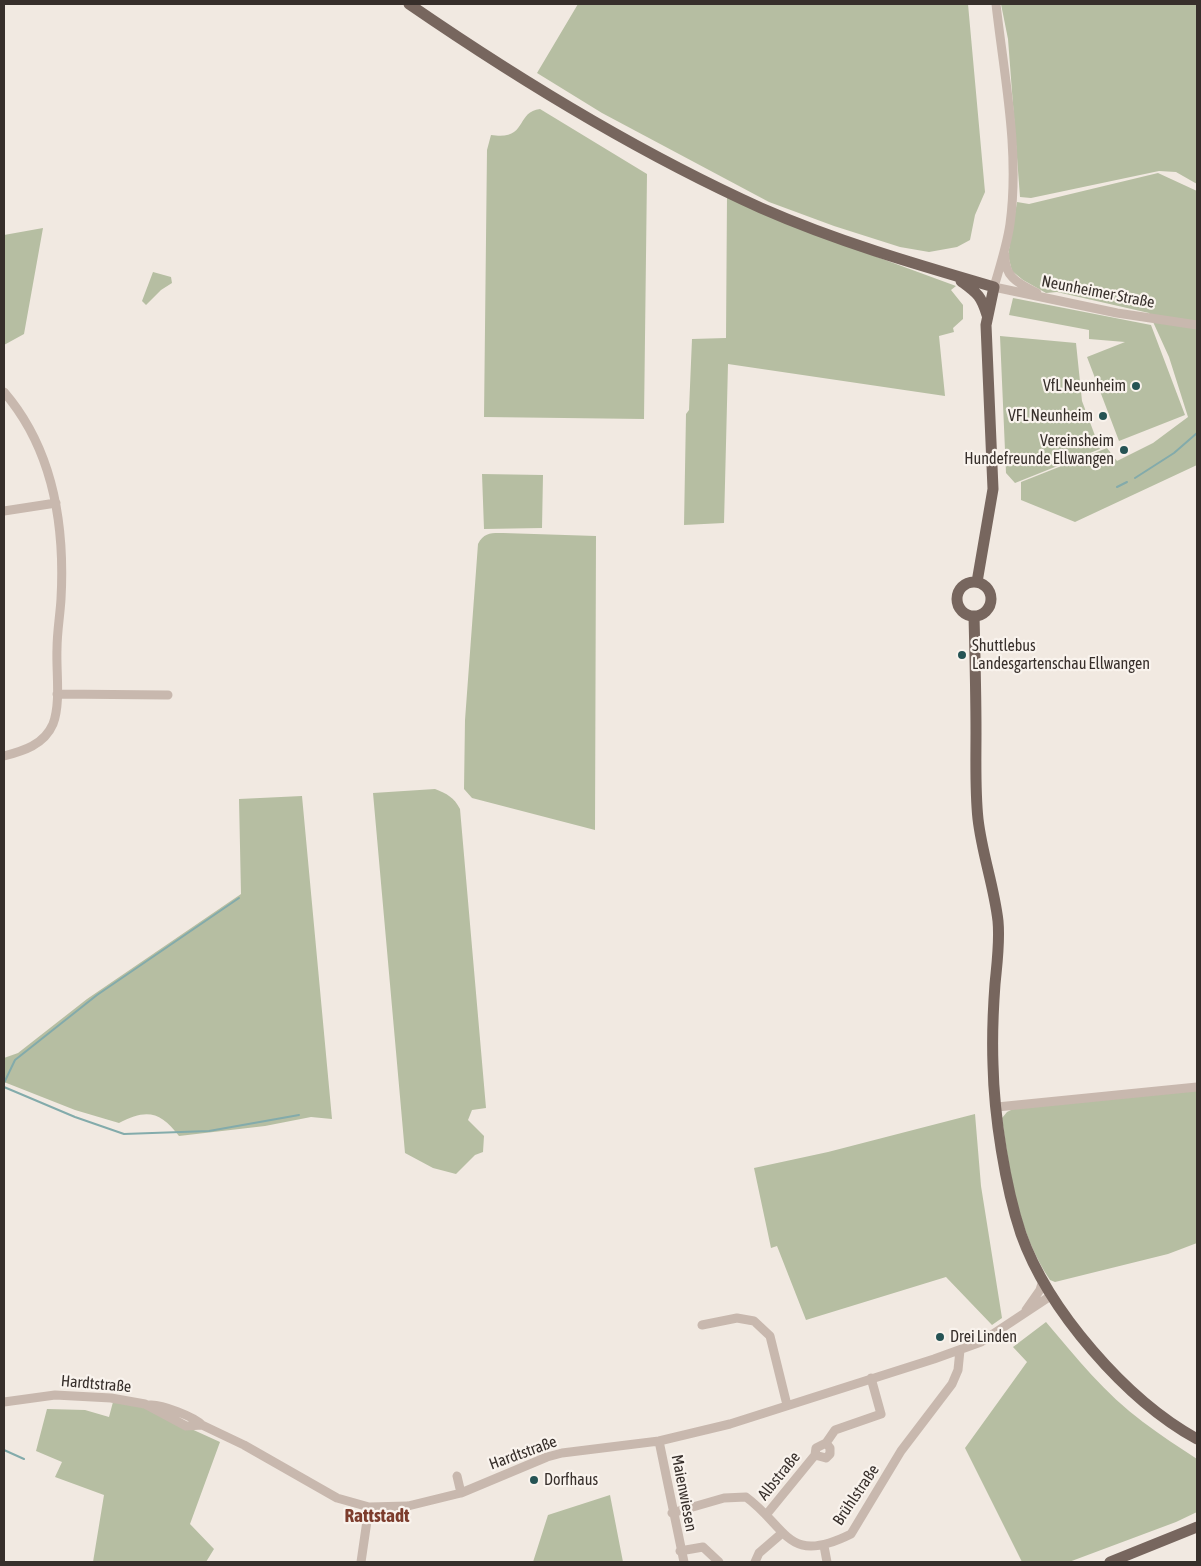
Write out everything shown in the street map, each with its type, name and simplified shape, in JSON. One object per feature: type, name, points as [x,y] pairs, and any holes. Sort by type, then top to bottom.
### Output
[{"type":"main road","points":[[409,4],[577,113],[701,180],[811,228],[994,286],[987,316]]},
{"type":"main road","points":[[952,274],[976,291],[983,301],[987,316],[993,489],[977,582]]},
{"type":"main road","points":[[977,582],[987,588],[991,599],[985,612],[974,616],[962,612],[956,600],[958,591],[964,584],[977,582]]},
{"type":"main road","points":[[974,616],[976,796],[982,847],[994,892],[998,922],[992,1026],[993,1068],[1012,1204],[1022,1235],[1043,1280],[1094,1352],[1123,1383],[1171,1423],[1197,1439]]},
{"type":"main road","points":[[1110,1562],[1197,1527]]},
{"type":"street","points":[[996,4],[1009,94],[1013,176],[1010,224],[1004,264],[1012,279],[1044,298]]},
{"type":"street","points":[[994,286],[1006,245]]},
{"type":"street","name":"Neunheimer Straße","points":[[994,286],[1117,313],[1197,325]]},
{"type":"street","points":[[4,392],[23,419],[42,454],[56,502],[60,537],[61,598],[57,649],[57,694],[53,725],[38,744],[24,751],[4,756]]},
{"type":"street","points":[[4,511],[56,502]]},
{"type":"street","points":[[57,694],[168,695]]},
{"type":"street","points":[[997,1107],[1197,1087]]},
{"type":"street","points":[[1024,1314],[1040,1290],[1043,1280]]},
{"type":"street","name":"Hardtstraße","points":[[4,1402],[63,1395],[111,1398],[147,1406],[186,1426],[202,1425],[338,1498],[369,1507],[408,1506],[462,1493],[562,1453],[659,1442],[730,1424],[960,1350],[981,1342],[1052,1295]]},
{"type":"street","points":[[702,1325],[737,1318],[754,1321],[770,1336],[787,1405]]},
{"type":"street","name":"Brühlstraße","points":[[672,1513],[724,1498],[746,1497],[766,1515],[792,1546],[802,1550],[838,1542],[851,1534],[901,1451],[952,1384],[958,1370],[960,1350]]},
{"type":"street","name":"Albstraße","points":[[766,1515],[815,1455],[816,1448],[826,1443],[835,1430],[880,1414],[871,1378]]},
{"type":"street","name":"Maienwiesen","points":[[659,1442],[672,1513],[684,1562]]},
{"type":"street","points":[[457,1476],[462,1493]]},
{"type":"street","points":[[361,1562],[369,1507]]},
{"type":"street","points":[[755,1562],[759,1552],[781,1534]]},
{"type":"street","points":[[824,1546],[827,1562]]},
{"type":"street","name":"Maienwiesen","points":[[680,1551],[703,1547],[719,1562]]},
{"type":"green space","points":[[578,4],[968,4],[985,192],[975,215],[970,240],[957,247],[929,252],[900,247],[834,226],[769,202],[602,113],[537,73]]},
{"type":"green space","points":[[1001,4],[1197,4],[1197,184],[1176,172],[1159,171],[1031,198],[1020,197],[1008,39]]},
{"type":"green space","points":[[540,109],[647,174],[644,419],[484,417],[487,150],[491,135],[503,136],[511,134],[527,115],[532,111]]},
{"type":"green space","points":[[1158,173],[1197,191],[1197,465],[1075,522],[1021,500],[1021,482],[1107,448],[1117,461],[1153,443],[1188,417],[1169,357],[1149,313],[1057,292],[1046,293],[1023,280],[1012,271],[1008,255],[1017,202],[1029,204]]},
{"type":"green space","points":[[727,197],[877,257],[956,286],[951,290],[963,305],[963,319],[953,328],[954,332],[939,336],[945,396],[728,364],[724,523],[684,525],[686,414],[689,410],[692,339],[726,338]]},
{"type":"green space","points":[[43,228],[24,334],[4,345],[4,235]]},
{"type":"green space","points":[[153,272],[171,277],[172,283],[161,290],[146,305],[142,301]]},
{"type":"green space","name":"VfL Neunheim","points":[[1013,298],[1151,325],[1185,415],[1119,441],[1087,357],[1125,342],[1089,339],[1089,330],[1009,315]]},
{"type":"green space","points":[[1000,336],[1076,343],[1082,401],[1100,449],[1015,483],[1006,473]]},
{"type":"green space","points":[[482,474],[543,475],[542,528],[484,529]]},
{"type":"green space","points":[[503,533],[596,536],[595,830],[472,798],[464,789],[465,720],[478,544],[486,535]]},
{"type":"green space","points":[[435,789],[450,796],[460,809],[486,1108],[472,1110],[468,1120],[484,1136],[483,1152],[475,1155],[456,1174],[433,1168],[405,1153],[373,793]]},
{"type":"green space","points":[[302,796],[332,1119],[311,1117],[265,1126],[179,1136],[166,1122],[153,1115],[138,1115],[119,1123],[75,1110],[4,1082],[4,1058],[18,1053],[87,999],[241,894],[239,799]]},
{"type":"green space","points":[[1197,1090],[1197,1243],[1168,1254],[1055,1282],[1050,1280],[1039,1262],[1023,1223],[1012,1182],[1002,1118],[1007,1112],[1015,1108]]},
{"type":"green space","points":[[975,1114],[981,1186],[1002,1318],[992,1325],[946,1277],[806,1320],[777,1246],[771,1248],[754,1168],[828,1152]]},
{"type":"green space","points":[[1046,1322],[1092,1375],[1129,1411],[1149,1427],[1197,1459],[1197,1512],[1176,1522],[1069,1562],[1022,1562],[965,1448],[1027,1362],[1013,1347]]},
{"type":"green space","points":[[113,1402],[143,1407],[220,1442],[190,1524],[214,1549],[206,1562],[93,1562],[104,1495],[55,1477],[62,1462],[36,1451],[47,1409],[85,1410],[109,1417]]},
{"type":"green space","points":[[610,1495],[623,1562],[533,1562],[548,1515]]},
{"type":"waterway","points":[[1135,478],[1174,453],[1197,433]]},
{"type":"waterway","points":[[1117,487],[1127,482]]},
{"type":"waterway","points":[[4,1083],[15,1060],[97,995],[239,898]]},
{"type":"waterway","points":[[4,1087],[75,1117],[124,1134],[209,1131],[299,1115]]},
{"type":"waterway","points":[[4,1450],[24,1459]]},
{"type":"place","name":"VfL Neunheim","points":[[1136,386]]},
{"type":"place","name":"VFL Neunheim","points":[[1103,416]]},
{"type":"place","name":"Vereinsheim Hundefreunde Ellwangen","points":[[1124,450]]},
{"type":"place","name":"Shuttlebus Landesgartenschau Ellwangen","points":[[962,655]]},
{"type":"place","name":"Drei Linden","points":[[940,1337]]},
{"type":"place","name":"Dorfhaus","points":[[534,1480]]},
{"type":"district","name":"Rattstadt","points":[[377,1516]]}]
